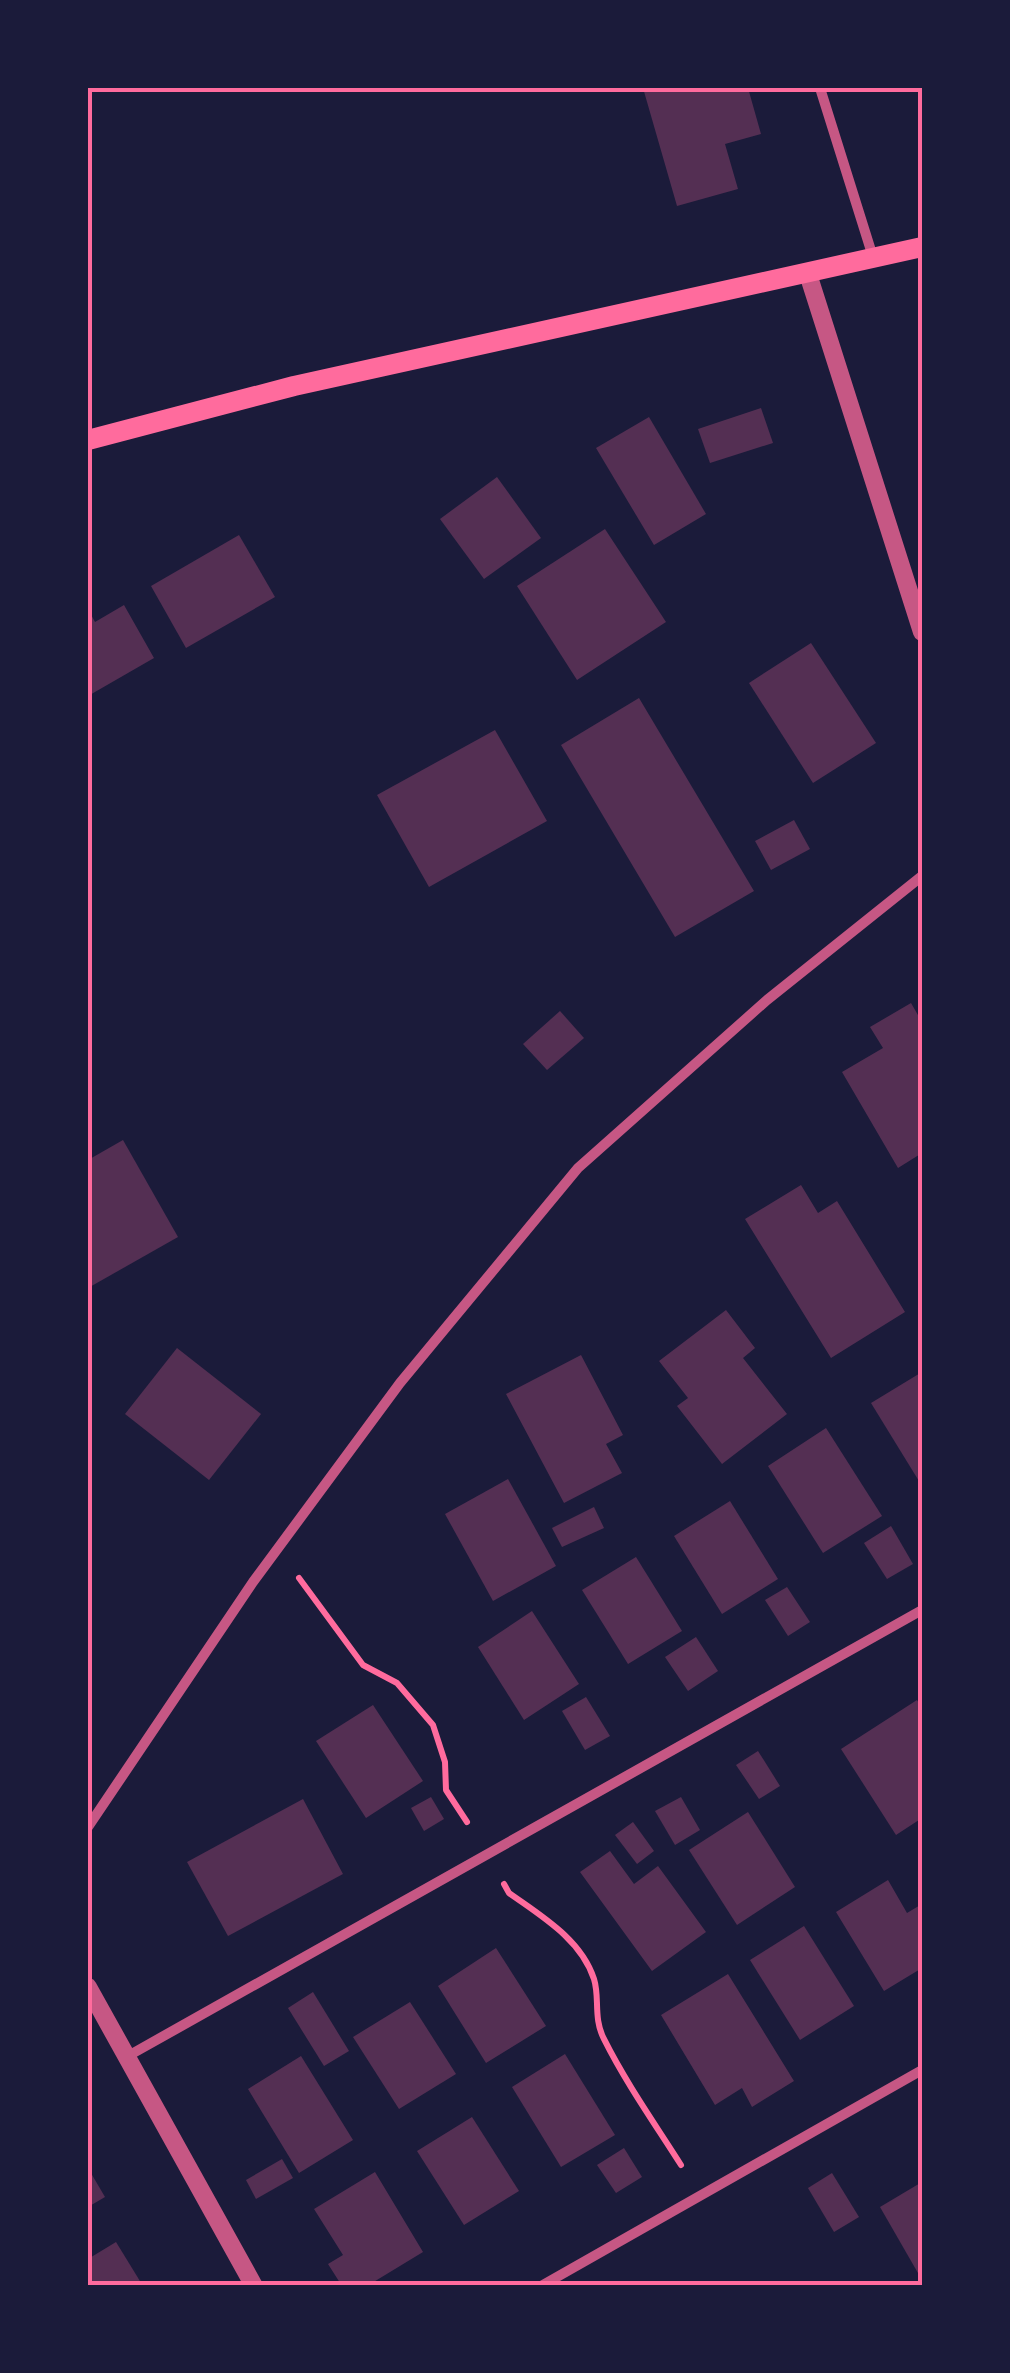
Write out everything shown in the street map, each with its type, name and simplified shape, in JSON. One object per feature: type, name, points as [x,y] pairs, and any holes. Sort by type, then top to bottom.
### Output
[{"type":"main road","points":[[88,440],[294,386],[922,247]]},
{"type":"street","points":[[820,88],[874,258]]},
{"type":"street","points":[[808,274],[922,632]]},
{"type":"street","points":[[88,1828],[278,1548],[400,1383],[578,1168],[768,1000],[922,876]]},
{"type":"street","points":[[128,2056],[922,1610]]},
{"type":"street","points":[[88,1987],[254,2286]]},
{"type":"street","points":[[541,2286],[922,2070]]},
{"type":"path","points":[[278,1548],[362,1665],[397,1683],[433,1726],[446,1762],[446,1790],[508,1892],[567,1937],[582,1956],[595,1982],[594,2008],[602,2036],[700,2196]]},
{"type":"building","points":[[643,88],[748,88],[761,134],[725,144],[738,189],[677,206]]},
{"type":"building","points":[[761,408],[773,443],[710,463],[698,429]]},
{"type":"building","points":[[649,417],[706,514],[654,545],[596,448]]},
{"type":"building","points":[[497,477],[541,538],[484,579],[440,519]]},
{"type":"building","points":[[605,529],[666,622],[577,680],[517,586]]},
{"type":"building","points":[[239,535],[275,597],[186,648],[151,586]]},
{"type":"building","points":[[124,605],[154,658],[88,696],[88,609],[95,622]]},
{"type":"building","points":[[811,643],[876,743],[813,783],[749,683]]},
{"type":"building","points":[[639,698],[754,891],[675,937],[561,745]]},
{"type":"building","points":[[495,730],[547,821],[429,887],[377,795]]},
{"type":"building","points":[[794,820],[810,849],[771,870],[755,841]]},
{"type":"building","points":[[911,1003],[922,1022],[922,1153],[898,1168],[842,1072],[883,1048],[870,1027]]},
{"type":"building","points":[[560,1011],[584,1038],[547,1070],[523,1044]]},
{"type":"building","points":[[123,1140],[178,1237],[88,1288],[88,1160]]},
{"type":"building","points":[[801,1185],[818,1213],[837,1201],[905,1312],[831,1358],[745,1219]]},
{"type":"building","points":[[726,1310],[755,1348],[743,1358],[787,1414],[722,1464],[677,1406],[688,1398],[659,1361]]},
{"type":"building","points":[[177,1348],[261,1414],[209,1480],[125,1414]]},
{"type":"building","points":[[581,1355],[623,1435],[606,1444],[622,1473],[564,1503],[506,1394]]},
{"type":"building","points":[[922,1372],[922,1486],[871,1403]]},
{"type":"building","points":[[826,1428],[882,1516],[823,1553],[768,1466]]},
{"type":"building","points":[[508,1479],[556,1566],[493,1601],[445,1514]]},
{"type":"building","points":[[730,1501],[778,1579],[722,1614],[674,1536]]},
{"type":"building","points":[[594,1507],[604,1528],[562,1547],[552,1528]]},
{"type":"building","points":[[891,1526],[913,1564],[887,1579],[864,1543]]},
{"type":"building","points":[[636,1557],[682,1631],[628,1664],[582,1590]]},
{"type":"building","points":[[787,1587],[810,1622],[788,1636],[765,1600]]},
{"type":"building","points":[[532,1611],[579,1684],[524,1720],[478,1647]]},
{"type":"building","points":[[696,1637],[718,1671],[688,1691],[665,1657]]},
{"type":"building","points":[[586,1697],[610,1736],[585,1750],[562,1711]]},
{"type":"building","points":[[917,1700],[922,1708],[922,1818],[896,1835],[841,1749]]},
{"type":"building","points":[[373,1705],[423,1781],[366,1818],[316,1741]]},
{"type":"building","points":[[758,1751],[780,1786],[759,1799],[736,1765]]},
{"type":"building","points":[[431,1797],[444,1819],[424,1831],[411,1808]]},
{"type":"building","points":[[681,1797],[700,1830],[675,1845],[655,1811]]},
{"type":"building","points":[[303,1799],[343,1874],[228,1936],[187,1862]]},
{"type":"building","points":[[748,1812],[795,1887],[737,1925],[689,1850]]},
{"type":"building","points":[[633,1822],[654,1851],[637,1864],[615,1835]]},
{"type":"building","points":[[610,1851],[634,1884],[658,1866],[706,1932],[652,1971],[580,1872]]},
{"type":"building","points":[[888,1880],[907,1913],[922,1904],[922,1968],[884,1991],[836,1912]]},
{"type":"building","points":[[804,1926],[854,2006],[800,2040],[750,1960]]},
{"type":"building","points":[[496,1948],[546,2026],[486,2063],[438,1986]]},
{"type":"building","points":[[728,1974],[794,2081],[752,2107],[742,2088],[715,2105],[661,2015]]},
{"type":"building","points":[[313,1992],[349,2051],[324,2066],[288,2008]]},
{"type":"building","points":[[410,2002],[456,2074],[399,2109],[353,2037]]},
{"type":"building","points":[[565,2054],[615,2135],[561,2167],[512,2087]]},
{"type":"building","points":[[301,2056],[353,2140],[299,2173],[248,2089]]},
{"type":"building","points":[[472,2117],[519,2191],[464,2225],[417,2151]]},
{"type":"building","points":[[624,2148],[642,2177],[616,2193],[597,2165]]},
{"type":"building","points":[[282,2159],[293,2178],[256,2199],[246,2180]]},
{"type":"building","points":[[88,2168],[105,2197],[88,2207]]},
{"type":"building","points":[[375,2172],[423,2252],[367,2286],[342,2286],[328,2264],[343,2255],[314,2209]]},
{"type":"building","points":[[832,2173],[859,2217],[834,2232],[808,2188]]},
{"type":"building","points":[[922,2182],[922,2280],[880,2207]]},
{"type":"building","points":[[116,2242],[143,2286],[88,2286],[88,2259]]}]
